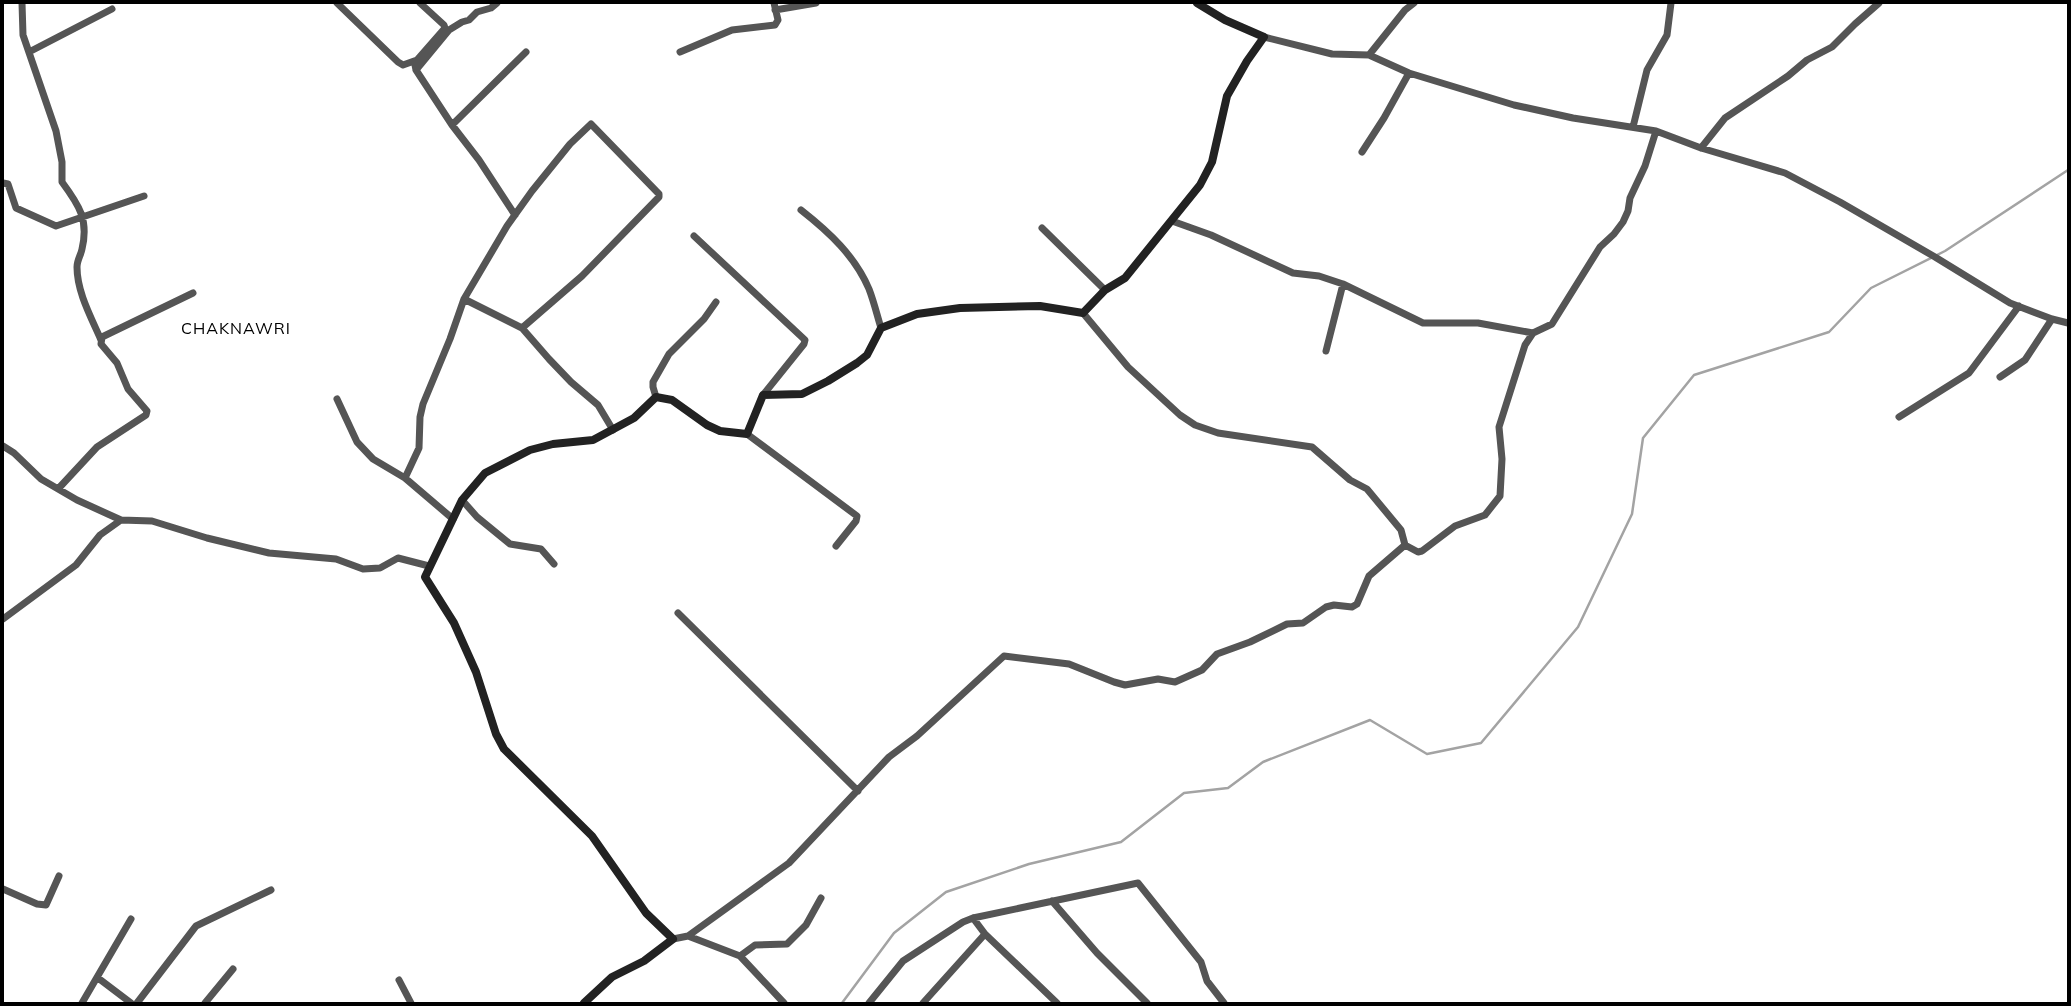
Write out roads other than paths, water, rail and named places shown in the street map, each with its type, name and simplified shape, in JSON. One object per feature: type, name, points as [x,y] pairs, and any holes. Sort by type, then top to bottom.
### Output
[{"type":"street","points":[[22,3],[22,29],[56,131],[62,162],[62,182],[72,194],[83,217],[85,226],[82,250],[77,268],[82,297],[100,340],[100,344],[117,363],[128,389],[147,411],[146,415],[97,447],[58,489]]},
{"type":"street","points":[[337,3],[398,62],[403,65],[417,60]]},
{"type":"street","points":[[420,3],[444,25],[445,28],[417,60],[415,65],[416,70],[452,125],[479,160],[515,215]]},
{"type":"street","points":[[416,70],[449,30],[462,22],[469,20],[478,12],[491,8],[497,3]]},
{"type":"street","points":[[680,52],[732,30],[775,24],[778,20],[775,7],[816,3]]},
{"type":"street","points":[[1197,3],[1225,20],[1264,37],[1332,54],[1369,55],[1409,73],[1514,105],[1546,113],[1633,126],[1656,131],[1701,148],[1786,173],[1840,202],[1928,253],[2010,303],[2052,319],[2068,323]]},
{"type":"street","points":[[1369,55],[1405,10],[1414,3]]},
{"type":"street","points":[[1633,126],[1647,70],[1667,35],[1671,3]]},
{"type":"street","points":[[1701,148],[1725,118],[1788,76],[1808,60],[1832,47],[1879,3]]},
{"type":"street","points":[[29,52],[112,9]]},
{"type":"street","points":[[1083,313],[1105,290],[1125,278],[1172,221],[1206,175],[1212,162],[1228,96],[1247,61],[1264,37]]},
{"type":"street","points":[[452,125],[526,52]]},
{"type":"street","points":[[1362,152],[1409,73]]},
{"type":"street","points":[[405,478],[419,448],[420,417],[423,404],[450,339],[464,299],[515,215],[570,144],[591,124],[658,194],[659,197],[582,276],[522,328]]},
{"type":"street","points":[[763,395],[802,394],[828,381],[857,364],[867,355],[881,328],[917,314],[960,308],[1040,306],[1083,313],[1128,367],[1180,415],[1195,425],[1218,433],[1312,447],[1350,480],[1367,489],[1401,530],[1405,545],[1418,552],[1426,549],[1456,526],[1485,515],[1500,496],[1502,459],[1499,427],[1525,345],[1533,333],[1552,324],[1600,247],[1614,234],[1622,222],[1628,211],[1630,198],[1645,166],[1656,131]]},
{"type":"street","points":[[3,183],[8,184],[16,208],[50,225],[56,226],[144,196]]},
{"type":"street","points":[[801,210],[826,229],[847,252],[868,288],[881,328]]},
{"type":"street","points":[[1172,221],[1211,235],[1293,273],[1319,276],[1343,284],[1423,323],[1478,323],[1533,333]]},
{"type":"street","points":[[1042,228],[1105,290]]},
{"type":"street","points":[[694,236],[805,340],[804,344],[763,395],[747,434]]},
{"type":"street","points":[[1326,351],[1343,284]]},
{"type":"street","points":[[100,340],[102,337],[193,293]]},
{"type":"street","points":[[464,299],[522,328],[558,369],[598,405],[613,430]]},
{"type":"street","points":[[656,397],[653,387],[654,382],[668,354],[704,319],[716,302]]},
{"type":"street","points":[[1899,417],[1969,373],[2019,306]]},
{"type":"street","points":[[2000,377],[2025,360],[2052,319]]},
{"type":"street","points":[[656,397],[634,418],[613,430],[585,442],[553,444],[530,450],[485,473],[462,500],[425,577],[426,581],[457,630],[476,672],[486,706],[500,743],[504,749],[592,836],[646,912],[673,939]]},
{"type":"street","points":[[656,397],[672,400],[707,425],[720,431],[747,434],[857,516],[856,521],[836,546]]},
{"type":"street","points":[[337,399],[357,442],[373,459],[405,478],[453,519]]},
{"type":"street","points":[[3,446],[14,452],[41,480],[120,520],[152,521],[207,538],[269,553],[336,559],[363,569],[380,568],[398,558],[429,566]]},
{"type":"street","points":[[462,500],[477,517],[510,544],[541,549],[554,564]]},
{"type":"street","points":[[3,619],[76,565],[100,534],[120,520]]},
{"type":"street","points":[[584,1003],[612,978],[644,961],[673,939],[688,936],[789,863],[889,757],[917,736],[1004,656],[1069,664],[1125,685],[1158,679],[1175,682],[1202,670],[1217,654],[1250,642],[1287,624],[1303,623],[1326,608],[1334,605],[1352,607],[1362,598],[1366,581],[1369,576],[1405,545]]},
{"type":"street","points":[[678,613],[858,791]]},
{"type":"street","points":[[3,889],[37,904],[46,905],[59,876]]},
{"type":"street","points":[[869,1003],[903,961],[963,922],[973,918],[1138,883],[1201,962],[1207,981],[1224,1003]]},
{"type":"street","points":[[137,1003],[196,926],[271,890]]},
{"type":"street","points":[[740,956],[755,945],[786,944],[806,925],[821,898]]},
{"type":"street","points":[[1052,901],[1097,953],[1147,1003]]},
{"type":"street","points":[[973,918],[986,934],[1057,1003]]},
{"type":"street","points":[[82,1003],[98,978],[131,919]]},
{"type":"street","points":[[923,1003],[986,934]]},
{"type":"street","points":[[688,936],[740,956],[784,1003]]},
{"type":"street","points":[[205,1003],[233,969]]},
{"type":"street","points":[[98,978],[131,1003]]},
{"type":"street","points":[[399,980],[411,1003]]},
{"type":"waterway","points":[[842,1003],[894,933],[946,892],[1029,864],[1121,842],[1184,793],[1228,788],[1263,762],[1370,720],[1427,754],[1481,743],[1578,627],[1632,514],[1643,438],[1694,375],[1829,332],[1871,288],[1945,251],[2068,170]]},
{"type":"district","name":"CHAKNAWRI","points":[[236,328]]}]
